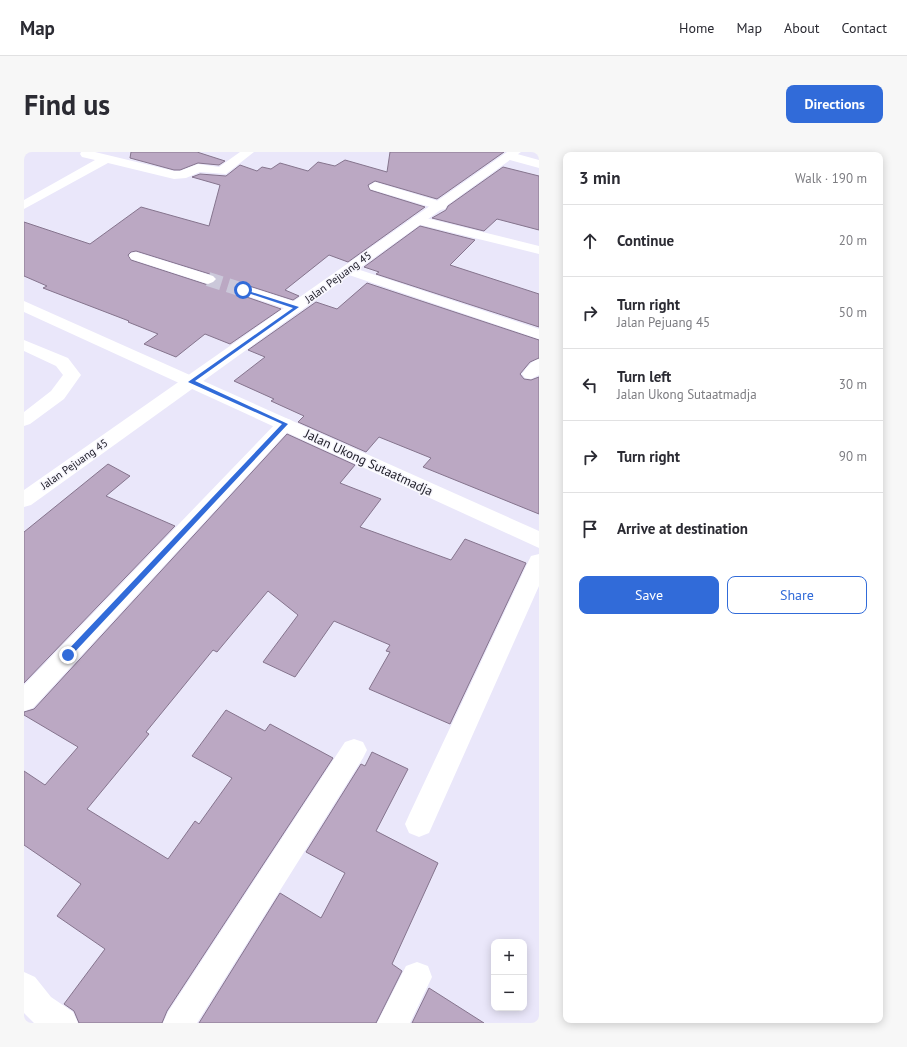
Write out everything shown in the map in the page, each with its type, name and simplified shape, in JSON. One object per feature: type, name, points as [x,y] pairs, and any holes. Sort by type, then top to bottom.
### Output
[{"type":"street","points":[[86,152],[106,159],[178,175],[198,168],[222,171],[248,152]]},
{"type":"street","points":[[510,155],[539,164]]},
{"type":"street","name":"Jalan Pejuang 45","points":[[24,500],[510,155]]},
{"type":"street","points":[[24,205],[106,159]]},
{"type":"street","points":[[375,186],[440,206]]},
{"type":"street","points":[[418,220],[539,250]]},
{"type":"street","points":[[136,256],[208,279]]},
{"type":"street","points":[[348,270],[539,334]]},
{"type":"street","points":[[243,290],[296,307]]},
{"type":"street","name":"Jalan Ukong Sutaatmadja","points":[[24,306],[539,540]]},
{"type":"street","points":[[24,345],[62,362],[72,375],[69,383],[55,398],[24,420]]},
{"type":"street","points":[[24,701],[285,424]]},
{"type":"street","points":[[419,824],[539,562]]},
{"type":"street","points":[[179,1023],[354,750]]},
{"type":"street","points":[[393,1023],[417,977]]},
{"type":"street","points":[[24,988],[40,1008],[62,1023]]},
{"type":"building","points":[[131,152],[197,152],[225,161],[219,165],[198,163],[180,170],[174,170],[130,158]]},
{"type":"building","points":[[390,152],[504,152],[437,199],[375,181],[368,185],[370,190],[425,207],[348,262],[329,255],[285,290],[299,296],[293,300],[243,284],[237,286],[234,290],[238,294],[281,309],[230,344],[205,334],[176,357],[144,344],[158,334],[128,322],[129,321],[43,288],[47,286],[24,276],[24,222],[90,244],[141,207],[209,226],[220,185],[192,177],[200,174],[226,176],[240,165],[257,171],[262,167],[271,169],[280,163],[308,171],[318,162],[335,166],[345,160],[387,172]],"holes":[[[136,251],[213,275],[218,279],[214,283],[208,285],[131,260],[128,255],[131,252]]]},
{"type":"building","points":[[503,167],[539,176],[539,230],[497,219],[484,231],[432,218],[446,210],[448,206]]},
{"type":"building","points":[[420,226],[475,240],[450,265],[539,294],[539,327],[376,274],[379,272],[364,267]]},
{"type":"building","points":[[367,283],[539,340],[539,358],[530,362],[520,374],[524,379],[531,380],[539,377],[539,514],[423,467],[431,458],[379,437],[366,452],[298,422],[304,416],[271,401],[274,399],[234,381],[265,357],[248,350],[316,302],[337,309]]},
{"type":"building","points":[[287,434],[355,465],[340,483],[381,499],[360,527],[451,560],[465,539],[526,563],[450,724],[369,689],[390,652],[386,651],[390,645],[334,621],[295,677],[263,662],[298,615],[268,591],[217,652],[213,650],[146,732],[149,734],[87,809],[168,859],[195,821],[199,824],[232,778],[192,756],[226,710],[265,731],[270,724],[333,758],[167,1011],[162,1023],[79,1023],[74,1011],[64,1004],[105,949],[57,916],[81,884],[24,845],[24,771],[45,785],[78,747],[24,715],[24,712],[34,709]]},
{"type":"building","points":[[108,464],[130,476],[106,496],[175,526],[24,683],[24,532]]},
{"type":"building","points":[[372,752],[408,769],[376,831],[438,863],[392,964],[402,971],[376,1023],[199,1023],[280,893],[321,918],[345,873],[306,852],[361,764],[365,766]]},
{"type":"building","points":[[429,988],[484,1023],[412,1023]]},
{"type":"tunnel","points":[[208,279],[243,290]]},
{"type":"route","points":[[68,655],[285,424],[191,382],[296,307],[243,290]]}]
